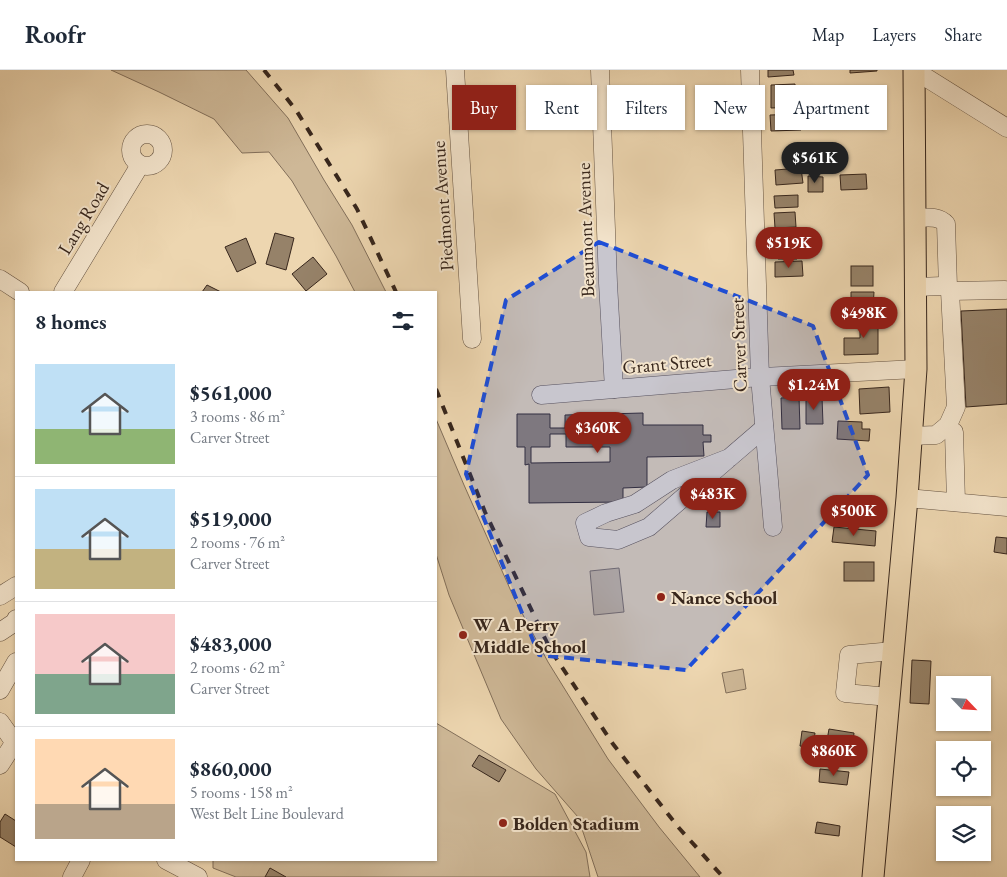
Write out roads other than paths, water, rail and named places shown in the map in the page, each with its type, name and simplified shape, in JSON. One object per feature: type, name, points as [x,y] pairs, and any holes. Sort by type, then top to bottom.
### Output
[{"type":"main road","points":[[873,877],[907,498],[916,369],[914,70]]},
{"type":"street","name":"Piedmont Avenue","points":[[455,70],[472,339]]},
{"type":"street","name":"Beaumont Avenue","points":[[600,70],[614,389]]},
{"type":"street","name":"Carver Street","points":[[750,70],[760,377],[773,527]]},
{"type":"street","points":[[914,70],[1007,128]]},
{"type":"street","name":"Lang Road","points":[[64,291],[140,165]]},
{"type":"street","points":[[912,436],[936,435],[948,425],[956,407],[946,224],[939,218],[915,218]]},
{"type":"street","points":[[0,279],[18,291]]},
{"type":"street","points":[[916,286],[943,286],[949,289],[1005,290]]},
{"type":"street","name":"Grant Street","points":[[541,395],[760,377],[916,369]]},
{"type":"street","points":[[729,458],[672,480],[635,504],[584,522],[589,537],[618,540],[650,528],[764,428]]},
{"type":"street","points":[[954,432],[956,502]]},
{"type":"street","points":[[907,498],[1007,507]]},
{"type":"street","points":[[0,596],[15,587]]},
{"type":"street","points":[[0,632],[15,622]]},
{"type":"street","points":[[889,697],[845,693],[849,655],[893,651]]},
{"type":"street","points":[[0,690],[15,664]]},
{"type":"street","points":[[0,722],[15,741]]},
{"type":"street","points":[[0,765],[15,743]]},
{"type":"street","points":[[72,877],[80,861]]},
{"type":"street","points":[[177,866],[198,877]]},
{"type":"railway","points":[[264,70],[296,110],[357,209],[396,291]]},
{"type":"railway","points":[[437,392],[485,512],[550,649],[613,744],[679,828],[723,877]]},
{"type":"place","name":"Nance School","points":[[661,597]]},
{"type":"place","name":"W A Perry Middle School","points":[[463,635]]},
{"type":"place","name":"Bolden Stadium","points":[[503,823]]}]
